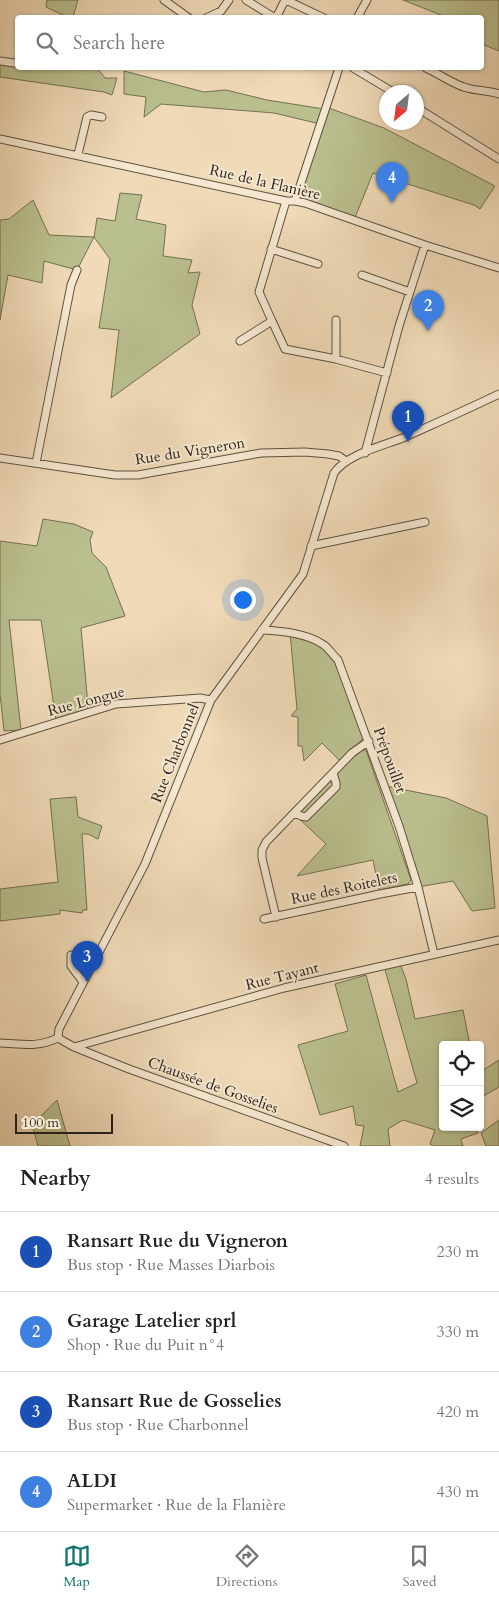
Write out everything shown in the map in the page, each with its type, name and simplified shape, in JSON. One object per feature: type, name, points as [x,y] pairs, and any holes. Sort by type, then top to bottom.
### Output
[{"type":"street","points":[[164,0],[185,15]]},
{"type":"street","points":[[212,15],[221,11],[229,0]]},
{"type":"street","points":[[246,0],[270,15]]},
{"type":"street","points":[[277,15],[286,0],[318,15]]},
{"type":"street","points":[[359,15],[367,0]]},
{"type":"street","points":[[0,60],[14,63]]},
{"type":"street","points":[[295,201],[338,70]]},
{"type":"street","points":[[356,70],[381,85]]},
{"type":"street","points":[[429,70],[467,88],[487,90],[499,94]]},
{"type":"street","points":[[424,113],[499,160]]},
{"type":"street","points":[[78,154],[87,117],[92,115],[102,116]]},
{"type":"street","name":"Rue de la Flanière","points":[[0,138],[286,201],[295,201],[499,268]]},
{"type":"street","points":[[286,201],[260,292],[285,349],[387,373]]},
{"type":"street","points":[[365,453],[425,245]]},
{"type":"street","points":[[271,249],[318,264]]},
{"type":"street","points":[[36,463],[71,285],[77,270]]},
{"type":"street","points":[[362,275],[410,292]]},
{"type":"street","points":[[336,320],[336,360]]},
{"type":"street","points":[[240,341],[272,321]]},
{"type":"street","points":[[346,461],[499,394]]},
{"type":"street","name":"Rue du Vigneron","points":[[0,458],[115,476],[138,474],[261,453],[304,452],[328,454],[339,456],[346,461]]},
{"type":"street","name":"Rue Charbonnel","points":[[58,1038],[59,1029],[146,864],[211,700],[303,574],[334,473],[339,465],[346,461]]},
{"type":"street","points":[[312,546],[425,522]]},
{"type":"street","name":"Prépouillet","points":[[262,630],[297,635],[324,645],[338,660],[399,826],[418,888],[434,954]]},
{"type":"street","name":"Rue Longue","points":[[0,740],[116,704],[200,698],[211,700]]},
{"type":"street","name":"Rue des Roitelets","points":[[276,916],[262,850],[266,842],[352,753],[369,741]]},
{"type":"street","points":[[295,813],[306,817],[336,787],[333,773]]},
{"type":"street","name":"Rue des Roitelets","points":[[264,919],[380,894],[418,888]]},
{"type":"street","name":"Rue Tayant","points":[[74,1047],[284,988],[499,940]]},
{"type":"street","points":[[71,954],[71,966],[83,982]]},
{"type":"street","points":[[0,1042],[37,1045],[58,1038]]},
{"type":"street","name":"Chaussée de Gosselies","points":[[58,1038],[74,1047],[129,1069],[344,1146]]},
{"type":"green space","points":[[47,0],[78,0],[74,15],[63,15],[46,7]]},
{"type":"green space","points":[[403,0],[499,0],[499,51],[484,45],[484,15],[441,15]]},
{"type":"green space","points":[[15,62],[15,70],[99,70],[105,78],[117,78],[112,95],[104,92],[0,77],[0,63],[14,66]]},
{"type":"green space","points":[[124,71],[204,92],[226,90],[267,100],[324,109],[326,107],[379,126],[379,130],[388,130],[495,186],[480,209],[474,205],[373,173],[354,220],[296,199],[320,124],[274,113],[161,104],[144,117],[146,97],[124,94]]},
{"type":"green space","points":[[120,193],[142,195],[136,219],[166,225],[163,256],[192,260],[188,273],[200,272],[192,305],[200,334],[111,398],[119,330],[99,328],[110,259],[94,237],[97,218],[115,221]]},
{"type":"green space","points":[[33,200],[49,235],[94,237],[77,270],[44,261],[42,283],[8,275],[0,320],[0,220],[9,219]]},
{"type":"green space","points":[[43,519],[74,524],[93,532],[90,540],[92,553],[106,567],[125,616],[81,628],[88,705],[86,711],[56,720],[41,620],[9,620],[21,730],[4,731],[0,694],[0,541],[37,546]]},
{"type":"green space","points":[[290,633],[324,645],[339,670],[365,737],[340,761],[322,743],[304,761],[302,746],[298,746],[298,717],[291,716],[297,709]]},
{"type":"green space","points":[[366,750],[411,880],[408,884],[379,890],[373,860],[297,876],[326,844],[294,814],[355,751]]},
{"type":"green space","points":[[385,786],[446,798],[487,816],[495,908],[472,911],[453,881],[418,887]]},
{"type":"green space","points":[[76,797],[78,817],[102,826],[98,839],[88,834],[82,834],[87,910],[83,910],[82,913],[60,910],[60,914],[0,921],[0,889],[58,882],[50,799]]},
{"type":"green space","points":[[400,964],[406,979],[415,1019],[463,1010],[469,1041],[439,1041],[439,1131],[477,1131],[478,1133],[461,1139],[463,1146],[433,1146],[430,1144],[435,1130],[403,1120],[388,1129],[390,1146],[360,1146],[364,1126],[356,1125],[353,1106],[320,1115],[298,1045],[348,1031],[335,984],[366,975],[398,1092],[417,1083],[384,966]]},
{"type":"green space","points":[[499,1060],[499,1087],[484,1096],[484,1086],[484,1069]]},
{"type":"green space","points":[[57,1100],[70,1146],[38,1146],[32,1125]]},
{"type":"green space","points":[[499,1120],[499,1146],[486,1146],[481,1133]]},
{"type":"place","name":"ALDI","points":[[392,203]]},
{"type":"place","name":"Garage Latelier sprl","points":[[428,331]]},
{"type":"place","name":"Ransart Rue du Vigneron","points":[[408,442]]},
{"type":"place","name":"Ransart Rue de Gosselies","points":[[87,982]]}]
